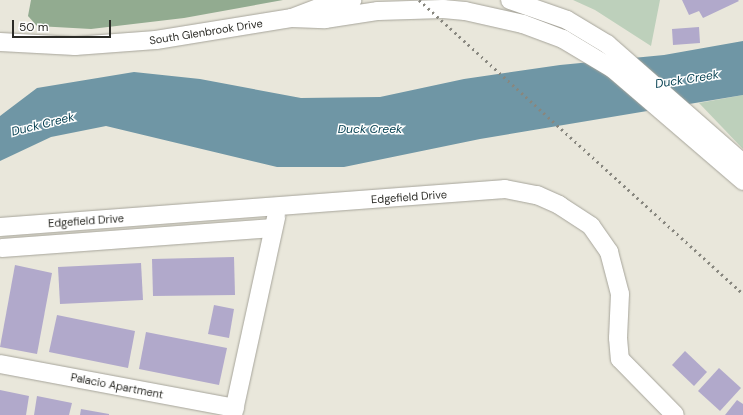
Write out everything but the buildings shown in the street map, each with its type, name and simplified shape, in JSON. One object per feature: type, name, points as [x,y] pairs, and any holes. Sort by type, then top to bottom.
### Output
[{"type":"street","name":"South Glenbrook Drive","points":[[292,18],[324,6],[352,0]]},
{"type":"street","name":"South Glenbrook Drive","points":[[510,0],[542,9],[589,33],[635,66],[715,146],[743,181]]},
{"type":"street","name":"South Glenbrook Drive","points":[[0,42],[114,45],[292,18],[325,19],[408,9],[458,10],[523,24],[563,39],[613,69],[715,146],[743,163]]},
{"type":"street","name":"Edgefield Drive","points":[[3,227],[505,189],[537,195],[559,205],[591,226],[609,252],[620,294],[618,338],[620,359],[675,415]]},
{"type":"street","name":"Palacio Apartment","points":[[0,364],[234,412],[278,207]]},
{"type":"street","points":[[3,227],[1,254],[273,228]]},
{"type":"green space","points":[[31,0],[283,0],[184,18],[91,29],[37,26],[28,16]]},
{"type":"green space","points":[[573,0],[660,0],[651,46],[595,10]]},
{"type":"green space","points":[[743,95],[743,149],[699,103]]},
{"type":"water","name":"Duck Creek","points":[[743,41],[743,95],[480,139],[344,167],[277,167],[106,126],[51,137],[0,161],[0,116],[37,88],[134,72],[200,79],[301,98],[380,97],[464,79],[560,65],[664,55]]},
{"type":"railway","points":[[419,0],[743,294]]}]
